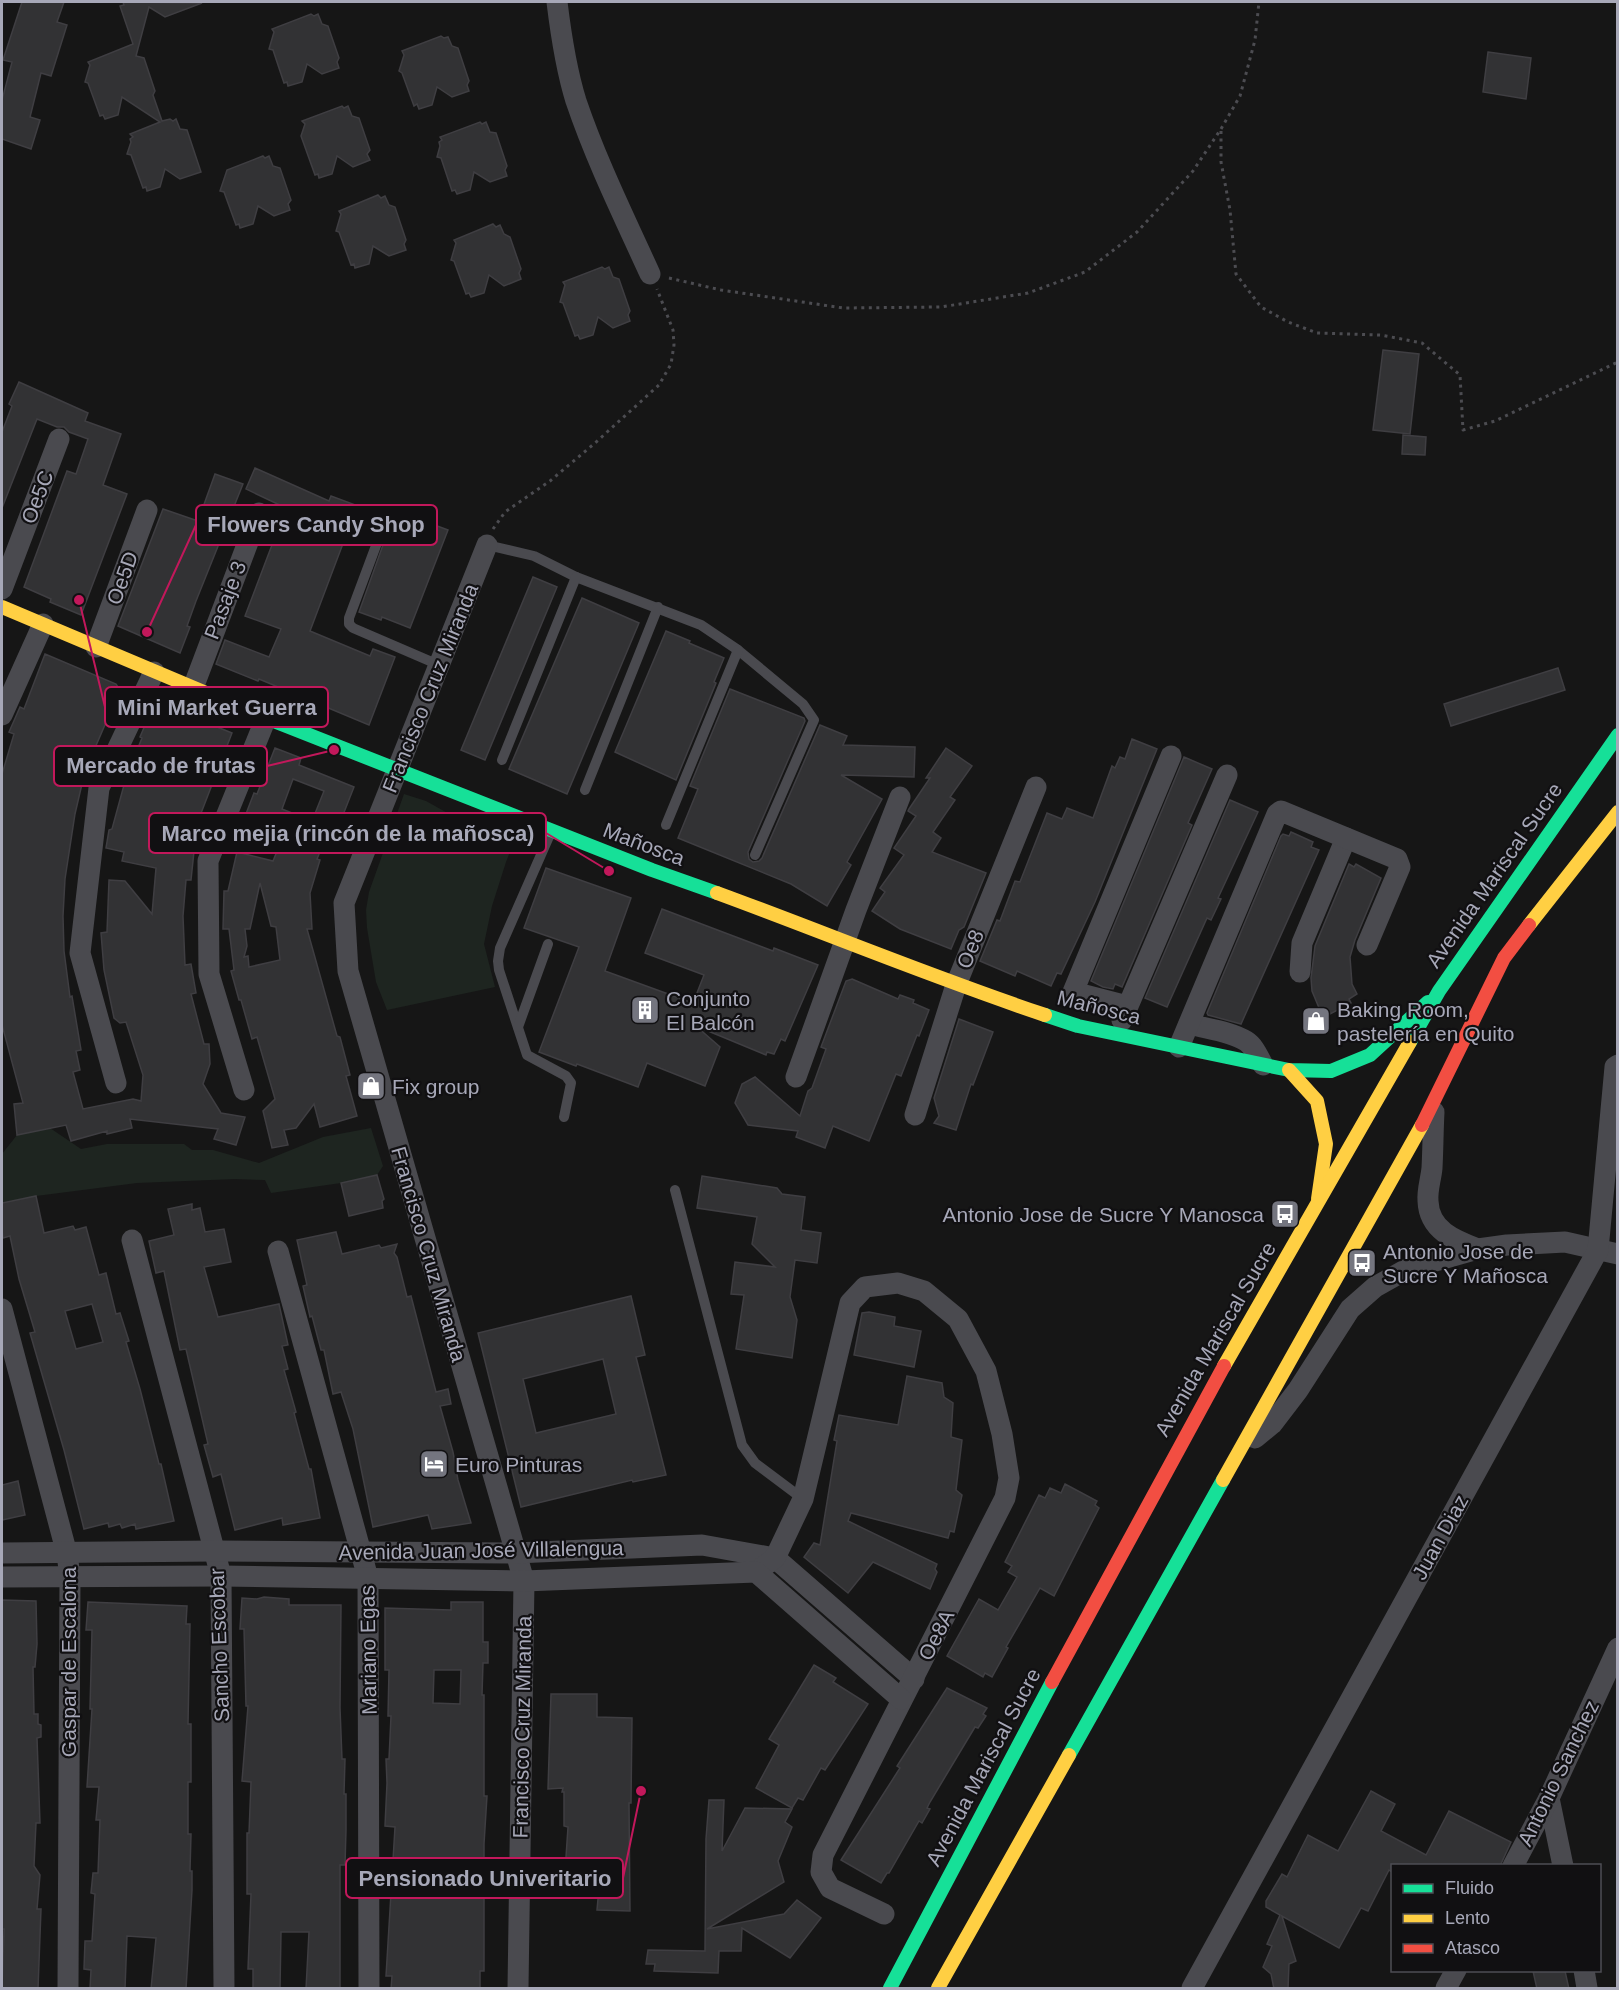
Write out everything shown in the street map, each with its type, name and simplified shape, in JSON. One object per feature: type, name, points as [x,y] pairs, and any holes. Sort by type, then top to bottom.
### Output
[{"type":"main road","name":"Mañosca","points":[[2,607],[266,718],[652,870],[845,940],[956,985],[1078,1026],[1289,1070],[1331,1071],[1370,1055],[1439,991]]},
{"type":"main road","name":"Avenida Mariscal Sucre","points":[[890,1989],[962,1849],[1195,1416],[1439,991],[1617,735]]},
{"type":"main road","points":[[938,1989],[1434,1101],[1504,958],[1617,812]]},
{"type":"main road","points":[[1289,1070],[1317,1101],[1326,1144],[1317,1204]]},
{"type":"street","points":[[557,2],[563,48],[575,98],[592,146],[650,274]]},
{"type":"street","name":"Oe5C","points":[[2,589],[59,439]]},
{"type":"street","name":"Oe5D","points":[[96,647],[147,510]]},
{"type":"street","name":"Pasaje 3","points":[[193,688],[259,513]]},
{"type":"street","name":"Francisco Cruz Miranda","points":[[487,545],[344,903],[348,971],[524,1581],[518,1989]]},
{"type":"street","points":[[2,715],[43,624]]},
{"type":"street","points":[[116,1083],[80,953],[99,788],[154,672]]},
{"type":"street","points":[[244,1090],[209,975],[208,861],[266,718]]},
{"type":"street","points":[[1127,1006],[1073,992],[1171,756]]},
{"type":"street","points":[[1116,1034],[1227,775]]},
{"type":"street","name":"Oe8","points":[[915,1115],[956,985],[1036,787]]},
{"type":"street","points":[[796,1077],[900,797]]},
{"type":"street","points":[[1179,1047],[1277,814],[1281,811],[1400,862],[1400,867],[1367,945]]},
{"type":"street","points":[[1300,972],[1302,943],[1346,838]]},
{"type":"street","points":[[1189,1024],[1226,1033],[1246,1041],[1255,1050],[1263,1065]]},
{"type":"street","name":"Juan Diaz","points":[[1192,1989],[1608,1252],[1615,1067],[1617,1065]]},
{"type":"street","points":[[1434,1101],[1432,1168],[1428,1201],[1431,1216],[1439,1229],[1453,1240],[1478,1249]]},
{"type":"street","name":"Sancho Escobar","points":[[132,1240],[221,1576],[224,1989]]},
{"type":"street","points":[[1238,1452],[1272,1424],[1298,1390],[1350,1309],[1375,1287],[1407,1269],[1478,1249],[1565,1242],[1608,1252]]},
{"type":"street","name":"Mariano Egas","points":[[278,1251],[368,1578],[369,1989]]},
{"type":"street","name":"Oe8A","points":[[803,1499],[850,1303],[865,1287],[898,1283],[924,1291],[958,1319],[986,1371],[1002,1434],[1009,1478],[1005,1498],[823,1855],[821,1872],[830,1887],[884,1914]]},
{"type":"street","name":"Gaspar de Escalona","points":[[2,1309],[67,1554],[70,1577],[68,1989]]},
{"type":"street","points":[[803,1499],[775,1558],[756,1572],[901,1699]]},
{"type":"street","name":"Avenida Juan José Villalengua","points":[[2,1553],[215,1551],[516,1553],[702,1545],[775,1558]]},
{"type":"street","points":[[775,1558],[914,1679]]},
{"type":"street","name":"Avenida Juan José Villalengua","points":[[2,1577],[221,1576],[524,1581],[756,1572]]},
{"type":"street","name":"Antonio Sanchez","points":[[1514,1864],[1549,1798],[1617,1648]]},
{"type":"street","points":[[1549,1798],[1563,1864]]},
{"type":"street","points":[[1446,1989],[1455,1972]]},
{"type":"street","points":[[1584,1972],[1587,1989]]},
{"type":"lane","points":[[377,543],[349,618],[349,624],[353,628],[440,665]]},
{"type":"lane","points":[[487,545],[534,556],[576,577],[701,625],[738,650],[803,704],[814,720],[756,855]]},
{"type":"lane","points":[[502,760],[576,577]]},
{"type":"lane","points":[[585,790],[658,607]]},
{"type":"lane","points":[[666,825],[738,650]]},
{"type":"lane","points":[[552,831],[500,948],[499,970],[527,1055],[567,1076],[571,1083],[564,1117]]},
{"type":"lane","points":[[518,1027],[548,944]]},
{"type":"lane","points":[[675,1190],[742,1445],[755,1463],[803,1499]]},
{"type":"path","points":[[650,274],[721,290],[843,309],[941,307],[1028,293],[1084,272],[1137,232],[1193,171],[1221,129],[1240,96],[1255,39],[1258,2]]},
{"type":"path","points":[[1221,129],[1221,162],[1230,210],[1236,274],[1261,307],[1288,322],[1317,333],[1381,335],[1422,343],[1460,375],[1463,430],[1495,421],[1617,362]]},
{"type":"path","points":[[487,545],[495,525],[505,512],[559,473],[659,385],[671,364],[674,345],[673,330],[650,274]]},
{"type":"shaded area","points":[[404,794],[426,801],[513,844],[492,906],[484,944],[495,987],[387,1010],[376,982],[366,910],[369,892]]},
{"type":"shaded area","points":[[50,1128],[81,1149],[107,1144],[184,1144],[192,1150],[213,1150],[259,1163],[323,1137],[371,1128],[383,1166],[377,1175],[341,1183],[271,1193],[265,1180],[235,1179],[137,1183],[36,1196],[2,1203],[2,1154],[17,1135]]},
{"type":"building","points":[[22,2],[64,2],[57,22],[67,25],[51,76],[41,73],[30,117],[40,120],[31,149],[2,139],[2,100],[12,62],[3,60]]},
{"type":"building","points":[[123,2],[202,3],[165,17],[149,7],[136,56],[144,58],[162,121],[176,119],[180,129],[187,130],[201,172],[180,179],[165,169],[160,187],[147,191],[146,187],[143,188],[131,155],[127,154],[130,139],[133,137],[130,134],[160,122],[122,97],[118,115],[105,119],[103,115],[100,116],[88,83],[85,82],[90,65],[88,62],[133,44],[120,6],[124,5]]},
{"type":"building","points":[[311,14],[314,16],[318,14],[322,24],[328,26],[339,58],[337,62],[339,68],[322,74],[307,64],[302,82],[288,86],[287,82],[284,83],[273,50],[269,49],[274,32],[272,29]]},
{"type":"building","points":[[441,36],[448,37],[452,46],[458,48],[469,81],[467,85],[469,91],[452,97],[437,87],[432,105],[419,109],[417,104],[414,106],[402,73],[399,71],[404,55],[402,51]]},
{"type":"building","points":[[1488,52],[1531,58],[1526,99],[1483,92]]},
{"type":"building","points":[[342,106],[344,108],[348,106],[352,116],[359,118],[370,150],[367,154],[370,160],[353,167],[337,156],[332,174],[319,178],[318,174],[315,175],[301,136],[305,124],[302,121]]},
{"type":"building","points":[[480,122],[482,124],[486,122],[490,132],[496,133],[507,166],[505,170],[507,176],[490,182],[474,172],[470,190],[457,194],[455,190],[452,191],[441,158],[437,157],[439,142],[442,140],[440,137]]},
{"type":"building","points":[[263,156],[265,158],[269,156],[273,166],[280,168],[291,200],[288,204],[290,210],[274,216],[258,206],[253,224],[240,228],[239,224],[236,225],[224,192],[220,191],[227,170]]},
{"type":"building","points":[[378,195],[381,198],[385,196],[389,205],[395,207],[406,240],[404,244],[406,250],[389,256],[373,246],[369,264],[355,268],[354,264],[351,265],[339,232],[336,231],[341,214],[339,211]]},
{"type":"building","points":[[493,224],[496,227],[500,225],[504,234],[510,237],[521,269],[519,273],[521,279],[504,286],[489,275],[484,293],[471,297],[469,293],[466,294],[454,261],[451,260],[456,243],[454,240]]},
{"type":"building","points":[[602,267],[605,269],[609,267],[613,277],[619,279],[630,311],[628,315],[630,321],[613,328],[598,317],[593,335],[580,339],[578,335],[575,336],[563,303],[560,302],[565,285],[563,282]]},
{"type":"building","points":[[1383,350],[1419,354],[1410,434],[1373,430]]},
{"type":"building","points":[[19,382],[88,413],[85,421],[121,434],[103,485],[127,494],[81,615],[50,602],[51,599],[24,587],[67,471],[76,474],[88,439],[69,432],[64,427],[57,427],[37,419],[2,508],[2,432],[12,406],[9,404]]},
{"type":"building","points":[[1403,435],[1426,437],[1425,455],[1402,454]]},
{"type":"building","points":[[255,468],[329,501],[331,496],[417,528],[421,520],[448,530],[410,628],[382,617],[381,620],[359,612],[384,542],[380,536],[350,525],[310,631],[370,656],[373,649],[395,657],[369,725],[259,679],[258,681],[216,664],[225,640],[269,657],[281,629],[245,616],[286,508],[246,489]]},
{"type":"building","points":[[215,474],[243,484],[196,601],[187,626],[190,627],[180,653],[118,626],[163,509],[198,521]]},
{"type":"building","points":[[533,577],[557,587],[485,760],[461,750]]},
{"type":"building","points":[[582,598],[639,623],[567,794],[509,769]]},
{"type":"building","points":[[666,631],[724,658],[676,780],[615,752]]},
{"type":"building","points":[[45,654],[116,684],[120,690],[85,771],[75,814],[65,879],[64,951],[70,997],[72,996],[81,1050],[76,1051],[80,1070],[73,1072],[83,1109],[133,1099],[141,1101],[143,1075],[126,1022],[120,1023],[114,1018],[104,970],[101,933],[107,932],[109,880],[125,881],[152,914],[156,868],[122,861],[124,852],[106,848],[109,830],[112,829],[127,774],[142,738],[140,737],[155,702],[232,733],[198,821],[205,823],[199,843],[195,842],[191,880],[186,880],[183,916],[185,965],[191,964],[196,993],[191,994],[204,1044],[209,1044],[210,1064],[203,1084],[221,1113],[245,1117],[236,1145],[214,1139],[218,1129],[130,1119],[132,1128],[107,1134],[107,1131],[71,1141],[66,1125],[17,1135],[14,1104],[23,1103],[2,1025],[2,774],[14,734],[9,732],[20,707],[24,709]]},
{"type":"building","points":[[1558,668],[1565,690],[1451,726],[1444,704]]},
{"type":"building","points":[[730,689],[804,718],[805,721],[748,852],[749,859],[753,862],[762,858],[820,725],[847,736],[843,745],[915,747],[914,777],[841,775],[882,799],[847,862],[851,865],[827,906],[791,884],[678,838],[698,789],[690,786]]},
{"type":"building","points":[[1132,739],[1157,749],[1095,902],[1061,974],[1057,973],[1051,986],[1017,971],[1015,976],[980,961],[997,920],[1000,921],[1015,881],[1020,882],[1047,813],[1062,819],[1067,808],[1093,818],[1112,766],[1115,768],[1120,757],[1125,759]]},
{"type":"building","points":[[275,748],[301,758],[299,765],[354,787],[339,825],[332,823],[317,859],[320,860],[310,893],[312,929],[307,929],[337,1036],[340,1037],[350,1075],[346,1076],[357,1116],[320,1127],[314,1104],[296,1128],[284,1130],[288,1145],[272,1148],[263,1111],[275,1099],[257,1037],[252,1039],[231,971],[234,970],[229,929],[223,929],[224,891],[228,891],[237,852],[273,861],[284,834],[244,819],[254,793],[257,794]],"holes":[[[293,779],[324,791],[312,821],[282,809]],[[260,883],[271,926],[276,927],[280,960],[249,967],[248,956],[244,957],[247,946],[245,929],[250,929]]]},
{"type":"building","points":[[946,748],[972,766],[950,797],[955,800],[933,832],[941,838],[932,852],[986,873],[964,927],[959,930],[951,949],[900,929],[872,911],[885,892],[880,888],[904,855],[894,848],[916,816],[908,811]]},
{"type":"building","points":[[1184,757],[1212,769],[1188,823],[1192,825],[1122,987],[1115,984],[1113,989],[1103,987],[1091,981]]},
{"type":"building","points":[[1230,800],[1258,812],[1218,898],[1221,899],[1211,920],[1207,918],[1167,1007],[1145,998]]},
{"type":"building","points":[[1291,832],[1313,842],[1311,847],[1319,850],[1241,1024],[1208,1015],[1281,836],[1283,834],[1289,836]]},
{"type":"building","points":[[1349,864],[1354,867],[1356,864],[1381,878],[1350,957],[1352,984],[1357,994],[1349,999],[1351,1003],[1330,1014],[1328,1010],[1322,1015],[1312,991],[1311,978],[1315,946]]},
{"type":"building","points":[[546,868],[631,898],[605,971],[693,1003],[704,975],[645,953],[662,909],[773,951],[774,948],[818,965],[785,1041],[781,1039],[774,1054],[767,1052],[766,1055],[696,1026],[720,1047],[705,1086],[647,1063],[638,1087],[539,1052],[579,947],[524,928]]},
{"type":"building","points":[[852,979],[898,999],[900,995],[914,1000],[913,1003],[929,1010],[901,1076],[896,1074],[869,1141],[833,1126],[825,1148],[796,1137],[798,1131],[748,1125],[735,1103],[742,1084],[755,1077],[800,1116],[826,1049],[821,1047],[846,981]]},
{"type":"building","points":[[959,1019],[993,1032],[973,1085],[971,1084],[956,1130],[934,1123],[939,1116],[934,1098]]},
{"type":"building","points":[[377,1175],[384,1199],[383,1208],[349,1216],[341,1183]]},
{"type":"building","points":[[702,1176],[777,1188],[782,1194],[805,1197],[801,1230],[821,1233],[817,1263],[795,1260],[790,1297],[797,1320],[792,1358],[736,1349],[744,1295],[731,1294],[735,1262],[775,1267],[752,1244],[757,1217],[697,1208]]},
{"type":"building","points":[[36,1196],[44,1233],[73,1226],[75,1230],[86,1227],[99,1275],[106,1273],[116,1314],[120,1313],[129,1341],[126,1342],[159,1464],[161,1464],[174,1521],[136,1529],[135,1524],[122,1528],[120,1524],[109,1527],[108,1523],[84,1529],[30,1333],[35,1332],[19,1279],[10,1236],[3,1238],[2,1203]],"holes":[[[92,1304],[103,1342],[76,1349],[65,1311]]]},
{"type":"building","points":[[192,1204],[192,1210],[200,1208],[205,1232],[224,1229],[231,1262],[204,1267],[218,1317],[279,1304],[288,1345],[282,1346],[288,1369],[284,1370],[309,1469],[311,1469],[320,1518],[283,1525],[282,1518],[235,1530],[221,1474],[213,1477],[204,1445],[208,1444],[186,1349],[180,1350],[164,1271],[156,1273],[149,1241],[174,1235],[168,1209]]},
{"type":"building","points":[[336,1232],[342,1254],[379,1245],[381,1248],[397,1244],[394,1253],[407,1297],[411,1296],[436,1392],[448,1389],[451,1404],[440,1406],[471,1523],[432,1529],[428,1515],[373,1527],[353,1429],[341,1392],[333,1394],[324,1350],[321,1350],[312,1316],[310,1317],[303,1286],[307,1285],[297,1240]]},
{"type":"building","points":[[631,1296],[645,1355],[636,1357],[666,1475],[633,1482],[632,1480],[521,1507],[478,1333]],"holes":[[[603,1359],[616,1414],[536,1433],[523,1379]]]},
{"type":"building","points":[[869,1312],[895,1317],[894,1326],[921,1331],[914,1367],[854,1355],[862,1313]]},
{"type":"building","points":[[907,1376],[942,1383],[944,1397],[953,1403],[951,1437],[962,1440],[956,1490],[962,1495],[954,1532],[950,1531],[948,1538],[851,1513],[848,1521],[937,1564],[935,1569],[937,1572],[930,1589],[873,1562],[848,1593],[804,1557],[814,1543],[820,1545],[839,1415],[898,1425]]},
{"type":"building","points":[[18,1481],[25,1515],[2,1520],[2,1485]]},
{"type":"building","points":[[1065,1484],[1097,1501],[1095,1505],[1099,1508],[1054,1596],[1040,1588],[1006,1647],[1008,1648],[992,1677],[985,1673],[983,1677],[947,1656],[979,1599],[998,1610],[1017,1577],[1008,1572],[1012,1566],[1005,1562],[1039,1495],[1045,1498],[1050,1488],[1061,1493]]},
{"type":"building","points":[[242,1598],[289,1599],[289,1605],[341,1605],[340,1708],[342,1759],[345,1759],[346,1830],[345,1865],[340,1865],[340,1989],[306,1989],[309,1932],[281,1932],[280,1989],[253,1989],[253,1969],[248,1969],[251,1894],[247,1894],[247,1833],[249,1833],[251,1782],[242,1781],[248,1706],[246,1706],[244,1629],[240,1629]]},
{"type":"building","points":[[2,1600],[36,1601],[37,1644],[35,1667],[33,1667],[34,1714],[38,1714],[38,1724],[41,1725],[41,1737],[37,1738],[40,1823],[36,1823],[34,1866],[40,1875],[37,1909],[41,1909],[38,1989],[2,1989],[4,1929],[2,1929]]},
{"type":"building","points":[[88,1602],[187,1606],[186,1624],[190,1624],[188,1724],[191,1724],[188,1834],[191,1834],[192,1890],[186,1989],[151,1989],[156,1938],[127,1936],[125,1989],[90,1989],[91,1970],[84,1969],[85,1941],[92,1941],[95,1894],[91,1893],[93,1873],[98,1873],[100,1820],[96,1820],[99,1787],[87,1787],[92,1709],[90,1709],[92,1630],[86,1630]]},
{"type":"building","points":[[451,1602],[483,1602],[483,1642],[488,1642],[488,1663],[483,1663],[482,1695],[484,1695],[484,1796],[487,1796],[484,1844],[484,1971],[480,1971],[480,1989],[391,1989],[392,1976],[386,1976],[395,1827],[385,1826],[386,1759],[389,1759],[391,1716],[388,1716],[389,1670],[385,1670],[385,1608],[451,1610]],"holes":[[[434,1670],[461,1670],[460,1704],[433,1703]]]},
{"type":"building","points":[[814,1665],[836,1678],[833,1682],[868,1704],[825,1770],[821,1768],[803,1800],[798,1798],[792,1808],[756,1788],[779,1745],[769,1739]]},
{"type":"building","points":[[947,1688],[987,1708],[983,1714],[986,1716],[978,1728],[975,1727],[930,1802],[927,1808],[930,1809],[922,1823],[919,1821],[881,1883],[841,1860],[900,1768],[897,1766]]},
{"type":"building","points":[[551,1694],[597,1694],[597,1717],[632,1718],[631,1803],[629,1803],[630,1911],[597,1910],[599,1888],[564,1887],[568,1827],[564,1826],[564,1792],[562,1792],[563,1788],[548,1789]]},
{"type":"building","points":[[1371,1791],[1395,1804],[1381,1831],[1426,1855],[1449,1811],[1511,1842],[1501,1864],[1391,1864],[1391,1871],[1389,1870],[1368,1911],[1361,1908],[1339,1948],[1282,1916],[1296,1961],[1289,1964],[1288,1989],[1274,1989],[1271,1974],[1263,1967],[1272,1946],[1267,1944],[1280,1915],[1266,1907],[1266,1901],[1282,1874],[1287,1877],[1308,1835],[1338,1851]]},
{"type":"building","points":[[709,1800],[724,1800],[722,1851],[745,1808],[792,1809],[785,1822],[792,1827],[778,1861],[784,1882],[707,1929],[784,1914],[797,1900],[821,1918],[790,1958],[742,1928],[741,1951],[719,1951],[718,1973],[654,1971],[655,1964],[646,1964],[648,1950],[705,1951],[706,1839]]},
{"type":"building","points":[[1533,1972],[1565,1972],[1569,1989],[1537,1989]]},
{"type":"traffic: fast","points":[[256,714],[652,870],[717,893]]},
{"type":"traffic: fast","points":[[1410,1042],[1439,991],[1618,735]]},
{"type":"traffic: fast","points":[[1045,1015],[1078,1026],[1289,1070],[1331,1071],[1370,1055],[1428,1002]]},
{"type":"traffic: fast","points":[[1069,1755],[1223,1480]]},
{"type":"traffic: fast","points":[[890,1988],[1052,1682]]},
{"type":"traffic: slow","points":[[2,607],[256,714]]},
{"type":"traffic: slow","points":[[1529,925],[1618,812]]},
{"type":"traffic: slow","points":[[717,893],[921,971],[1045,1015]]},
{"type":"traffic: slow","points":[[1224,1366],[1410,1042]]},
{"type":"traffic: slow","points":[[1289,1070],[1317,1101],[1326,1144],[1318,1199]]},
{"type":"traffic: slow","points":[[1223,1480],[1422,1125]]},
{"type":"traffic: slow","points":[[938,1988],[1069,1755]]},
{"type":"traffic: jam","points":[[1422,1125],[1504,958],[1529,925]]},
{"type":"traffic: jam","points":[[1052,1682],[1224,1366]]},
{"type":"place","name":"Mini Market Guerra","points":[[79,600]]},
{"type":"place","name":"Flowers Candy Shop","points":[[147,632]]},
{"type":"place","name":"Mercado de frutas","points":[[334,750]]},
{"type":"place","name":"Marco mejia (rincón de la mañosca)","points":[[609,871]]},
{"type":"place","name":"Conjunto El Balcón","points":[[645,1010]]},
{"type":"place","name":"Baking Room, pastelería en Quito","points":[[1316,1021]]},
{"type":"place","name":"Fix group","points":[[371,1086]]},
{"type":"place","name":"Antonio Jose de Sucre Y Manosca","points":[[1285,1214]]},
{"type":"place","name":"Antonio Jose de Sucre Y Mañosca","points":[[1362,1263]]},
{"type":"place","name":"Euro Pinturas","points":[[434,1464]]},
{"type":"place","name":"Pensionado Univeritario","points":[[641,1791]]}]
